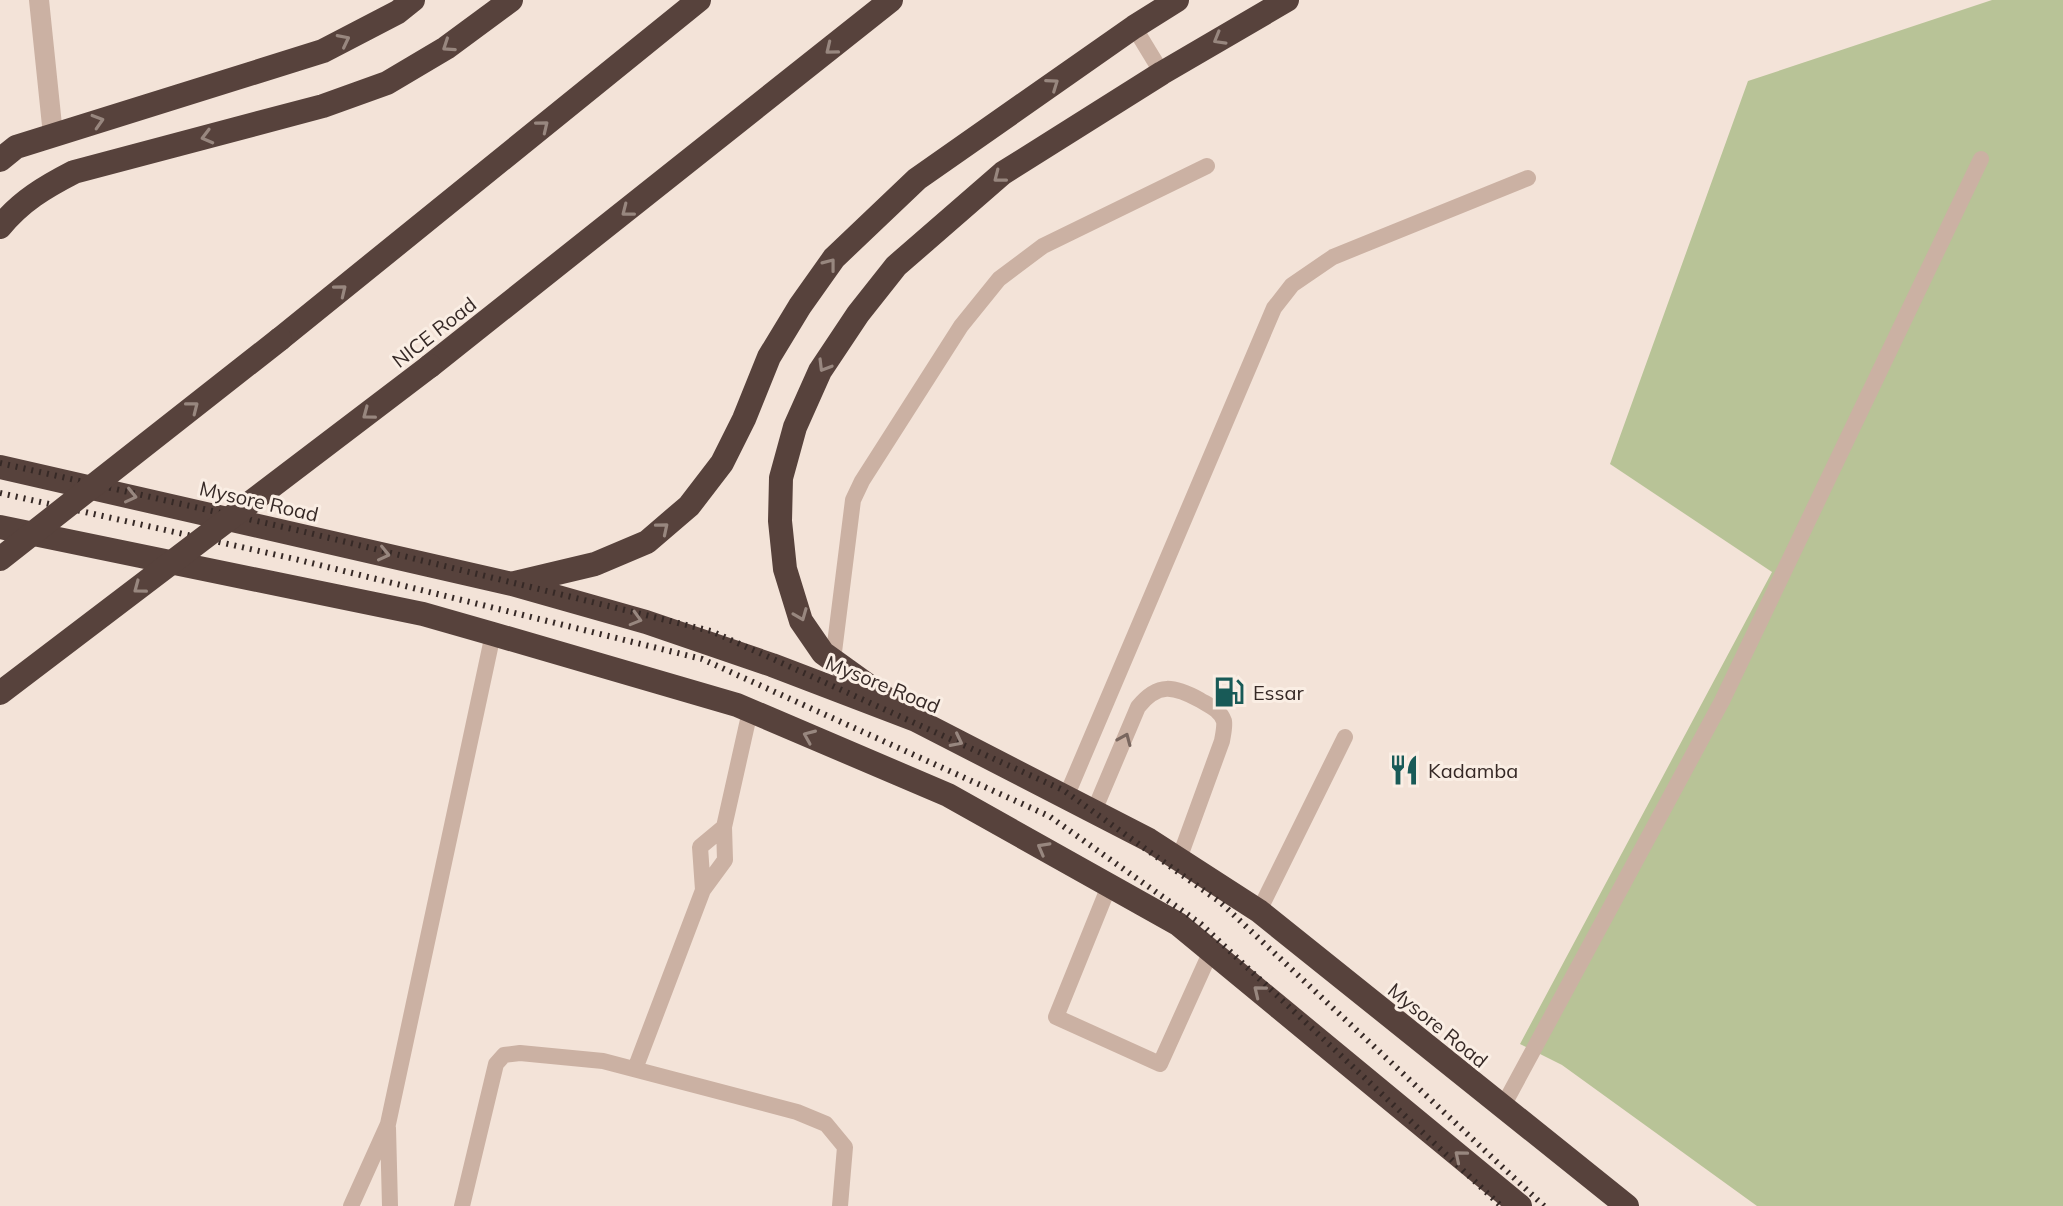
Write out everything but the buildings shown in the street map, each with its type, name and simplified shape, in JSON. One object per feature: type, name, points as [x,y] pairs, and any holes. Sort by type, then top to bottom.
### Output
[{"type":"highway","points":[[0,160],[16,147],[323,51],[398,12],[413,0]]},
{"type":"highway","points":[[0,227],[15,209],[40,190],[74,172],[323,106],[387,83],[446,48],[511,0]]},
{"type":"highway","points":[[0,559],[280,339],[699,0]]},
{"type":"highway","name":"NICE Road","points":[[0,693],[430,366],[891,0]]},
{"type":"highway","points":[[512,584],[595,564],[647,542],[689,506],[722,463],[769,357],[834,258],[917,179],[1177,0]]},
{"type":"highway","points":[[916,720],[823,653],[801,621],[785,569],[780,521],[781,478],[795,427],[820,371],[858,314],[896,266],[1003,173],[1162,73],[1287,0]]},
{"type":"highway","name":"Mysore Road","points":[[0,467],[512,584],[646,622],[772,665],[916,720],[1149,840],[1259,911],[1627,1206]]},
{"type":"highway","points":[[0,527],[423,614],[737,705],[948,795],[1178,924],[1520,1206]]},
{"type":"street","points":[[39,0],[53,135]]},
{"type":"lane","points":[[1134,27],[1162,73]]},
{"type":"lane","points":[[1502,1108],[1722,701],[1981,159]]},
{"type":"lane","points":[[833,660],[853,500],[961,326],[999,279],[1043,246],[1207,166]]},
{"type":"lane","points":[[1066,797],[1274,308],[1292,285],[1333,257],[1528,178]]},
{"type":"lane","points":[[351,1206],[388,1124],[493,634]]},
{"type":"lane","points":[[1094,811],[1138,707],[1147,696],[1172,688],[1217,710],[1224,723],[1222,741],[1179,859]]},
{"type":"lane","points":[[635,1069],[703,890],[725,860],[724,827],[750,711]]},
{"type":"lane","points":[[1259,911],[1345,737]]},
{"type":"lane","points":[[703,890],[700,847],[724,827]]},
{"type":"lane","points":[[1109,886],[1056,1017],[1160,1064],[1211,951]]},
{"type":"lane","points":[[462,1206],[496,1064],[504,1055],[520,1053],[603,1061],[797,1112],[826,1124],[845,1147],[840,1206]]},
{"type":"lane","points":[[388,1124],[390,1206]]},
{"type":"green space","points":[[1992,0],[2063,0],[2063,1206],[1757,1206],[1562,1065],[1520,1044],[1772,572],[1610,464],[1748,81]]},
{"type":"railway","points":[[0,463],[301,531],[711,631],[1063,790],[1220,902],[1544,1206]]},
{"type":"railway","points":[[0,493],[295,559],[702,659],[1049,816],[1201,924],[1501,1206]]},
{"type":"place","name":"Essar","points":[[1229,692]]},
{"type":"place","name":"Kadamba","points":[[1404,770]]}]
